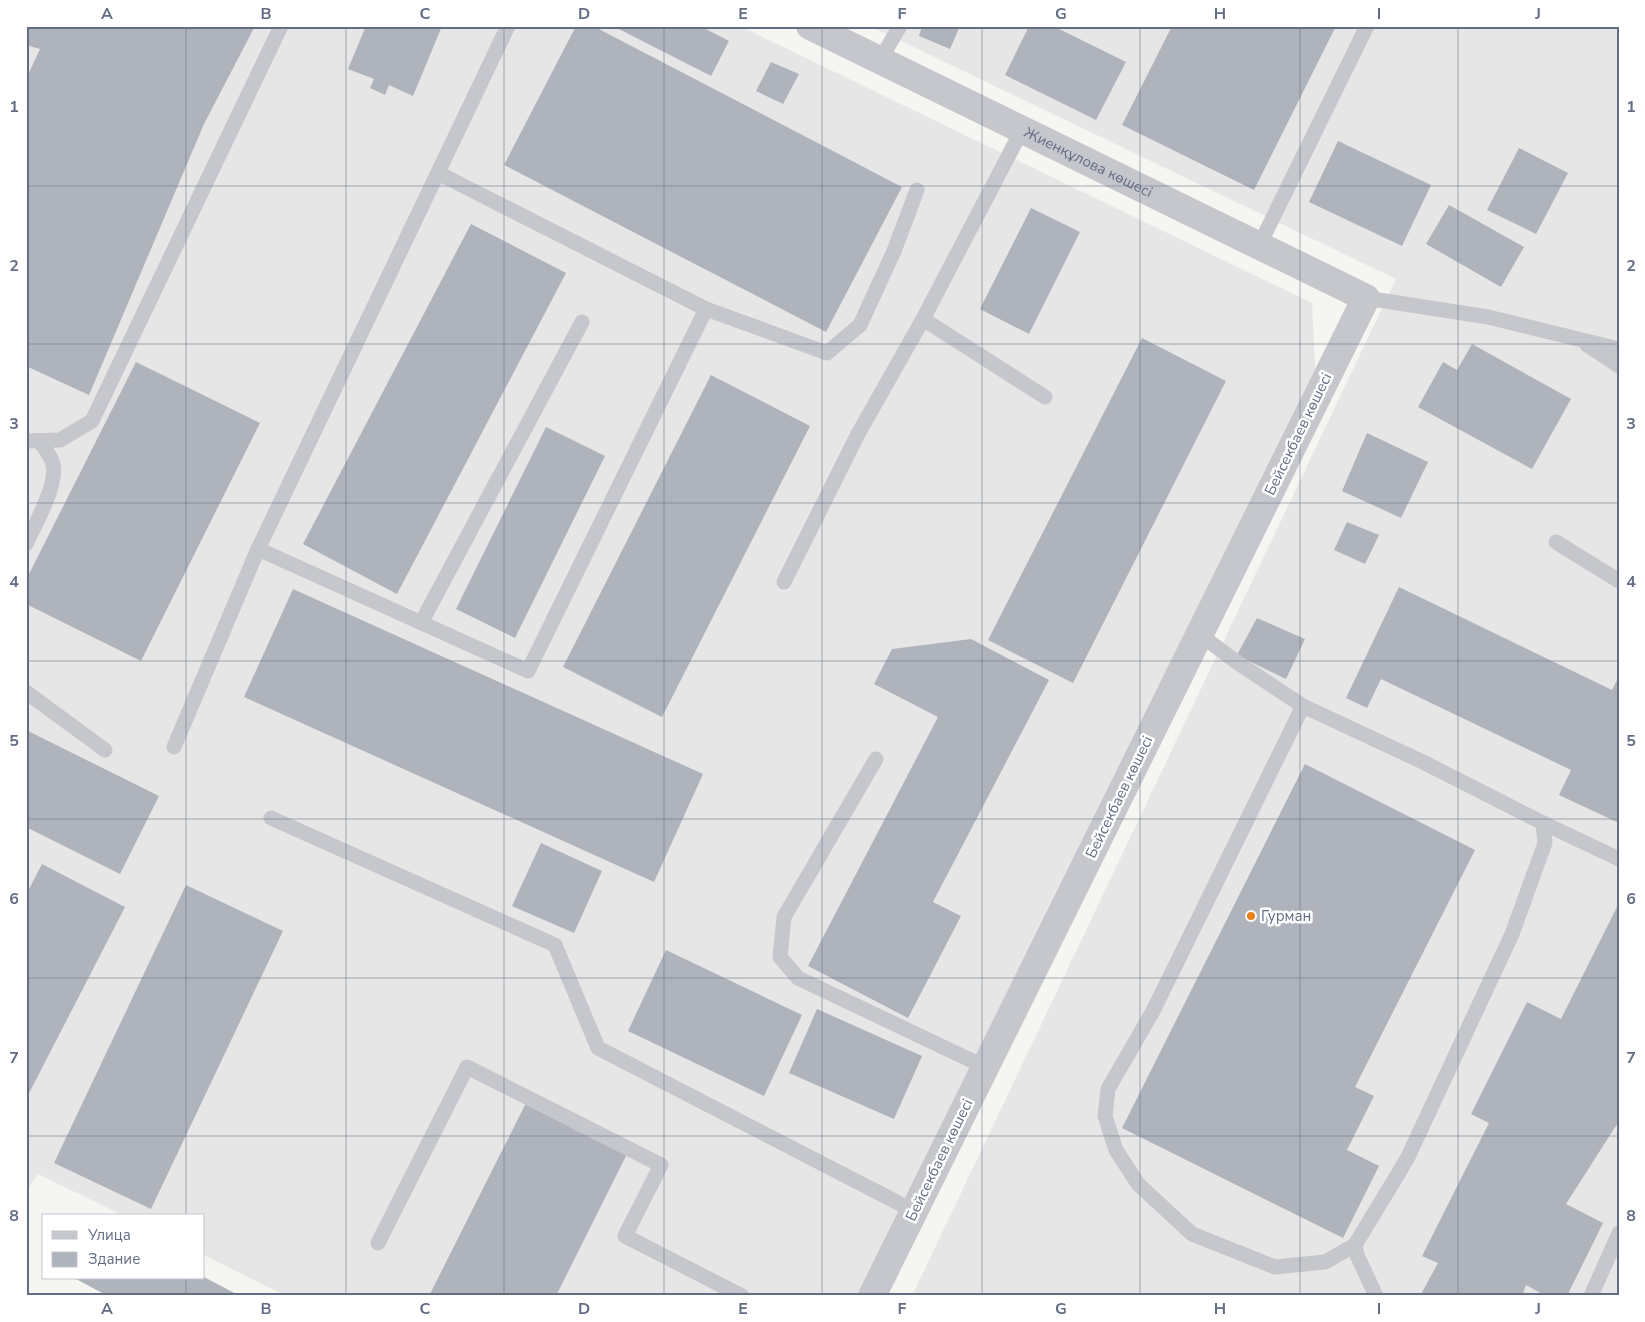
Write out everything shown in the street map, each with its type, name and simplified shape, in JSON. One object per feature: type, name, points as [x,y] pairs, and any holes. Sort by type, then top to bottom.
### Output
[{"type":"street","name":"Жиенқұлова көшесі","points":[[810,26],[1366,298]]},
{"type":"street","name":"Бейсекбаев көшесі","points":[[872,1296],[1366,298]]},
{"type":"lane","points":[[32,441],[60,440],[92,421],[281,26]]},
{"type":"lane","points":[[174,747],[258,549],[508,26]]},
{"type":"lane","points":[[880,60],[900,26]]},
{"type":"lane","points":[[1259,246],[1367,26]]},
{"type":"lane","points":[[784,582],[858,434],[923,320],[1022,130]]},
{"type":"lane","points":[[438,173],[706,309],[827,353],[860,325],[894,251],[917,190]]},
{"type":"lane","points":[[1366,298],[1488,317],[1619,349]]},
{"type":"lane","points":[[258,549],[528,671],[706,309]]},
{"type":"lane","points":[[923,320],[1045,397]]},
{"type":"lane","points":[[420,623],[582,322]]},
{"type":"lane","points":[[1580,340],[1619,366]]},
{"type":"lane","points":[[26,544],[53,482],[53,465],[49,455],[32,441]]},
{"type":"lane","points":[[1556,542],[1619,581]]},
{"type":"lane","points":[[1200,634],[1238,664],[1304,706],[1423,762],[1619,860]]},
{"type":"lane","points":[[26,692],[105,750]]},
{"type":"lane","points":[[1304,706],[1153,1012],[1108,1089],[1105,1116],[1116,1150],[1138,1184],[1192,1234],[1275,1267],[1325,1262],[1355,1244],[1407,1159],[1512,934],[1545,843],[1543,823]]},
{"type":"lane","points":[[876,759],[784,917],[780,956],[798,978],[985,1068]]},
{"type":"lane","points":[[271,818],[555,945],[598,1048],[914,1211]]},
{"type":"lane","points":[[378,1243],[467,1068],[661,1165],[625,1236],[742,1296]]},
{"type":"lane","points":[[1590,1296],[1619,1233]]},
{"type":"lane","points":[[1355,1244],[1357,1255],[1376,1296]]},
{"type":"shaded area","points":[[26,26],[740,26],[1312,303],[1316,383],[875,1296],[286,1296],[205,1256],[205,1214],[120,1214],[38,1174],[26,1192]]},
{"type":"shaded area","points":[[870,26],[1619,26],[1619,1296],[912,1296],[1396,279]]},
{"type":"building","points":[[26,26],[255,26],[204,124],[89,395],[26,366],[26,79],[40,49],[26,45]]},
{"type":"building","points":[[366,26],[442,26],[413,96],[389,85],[385,95],[370,88],[374,79],[348,69]]},
{"type":"building","points":[[576,26],[593,26],[902,187],[826,332],[504,165]]},
{"type":"building","points":[[613,26],[700,26],[729,41],[711,76]]},
{"type":"building","points":[[922,26],[960,26],[950,49],[919,36]]},
{"type":"building","points":[[1029,26],[1053,26],[1126,62],[1096,120],[1005,75]]},
{"type":"building","points":[[1172,26],[1336,26],[1254,190],[1122,125]]},
{"type":"building","points":[[771,62],[799,74],[783,104],[756,91]]},
{"type":"building","points":[[1338,141],[1431,185],[1402,246],[1309,202]]},
{"type":"building","points":[[1519,148],[1568,173],[1536,234],[1487,210]]},
{"type":"building","points":[[1449,205],[1524,247],[1501,287],[1426,244]]},
{"type":"building","points":[[1031,208],[1080,232],[1029,334],[980,309]]},
{"type":"building","points":[[471,224],[566,273],[397,594],[303,544]]},
{"type":"building","points":[[1142,338],[1226,381],[1073,683],[988,640]]},
{"type":"building","points":[[1472,344],[1571,399],[1532,469],[1418,407],[1443,362],[1457,370]]},
{"type":"building","points":[[136,362],[260,423],[141,661],[26,604],[26,580]]},
{"type":"building","points":[[711,375],[810,426],[662,717],[563,667]]},
{"type":"building","points":[[546,427],[605,456],[515,638],[456,609]]},
{"type":"building","points":[[1367,433],[1428,462],[1401,518],[1342,491]]},
{"type":"building","points":[[1347,522],[1379,535],[1365,564],[1334,550]]},
{"type":"building","points":[[1399,587],[1612,690],[1619,676],[1619,823],[1559,795],[1571,770],[1381,679],[1367,708],[1346,698]]},
{"type":"building","points":[[293,589],[703,774],[654,882],[244,697]]},
{"type":"building","points":[[1257,618],[1305,639],[1286,679],[1237,655]]},
{"type":"building","points":[[971,639],[1049,680],[933,902],[961,916],[908,1018],[808,966],[938,717],[874,684],[892,649]]},
{"type":"building","points":[[26,730],[159,796],[120,874],[26,827]]},
{"type":"building","points":[[1305,764],[1475,850],[1355,1087],[1374,1096],[1347,1150],[1379,1166],[1343,1238],[1122,1128]]},
{"type":"building","points":[[541,843],[602,871],[574,933],[512,906]]},
{"type":"building","points":[[42,864],[125,907],[26,1099],[26,895]]},
{"type":"building","points":[[186,885],[283,931],[151,1209],[54,1163]]},
{"type":"building","points":[[1619,903],[1619,1121],[1566,1204],[1603,1223],[1567,1296],[1546,1296],[1526,1285],[1522,1296],[1420,1296],[1438,1263],[1422,1256],[1489,1123],[1471,1114],[1527,1002],[1561,1019]]},
{"type":"building","points":[[666,950],[802,1015],[764,1096],[628,1031]]},
{"type":"building","points":[[817,1009],[922,1056],[894,1119],[789,1073]]},
{"type":"building","points":[[526,1103],[627,1154],[556,1296],[429,1296]]},
{"type":"building","points":[[205,1278],[240,1296],[108,1296],[78,1280],[205,1280]]},
{"type":"place","name":"Гурман","points":[[1251,916]]}]
